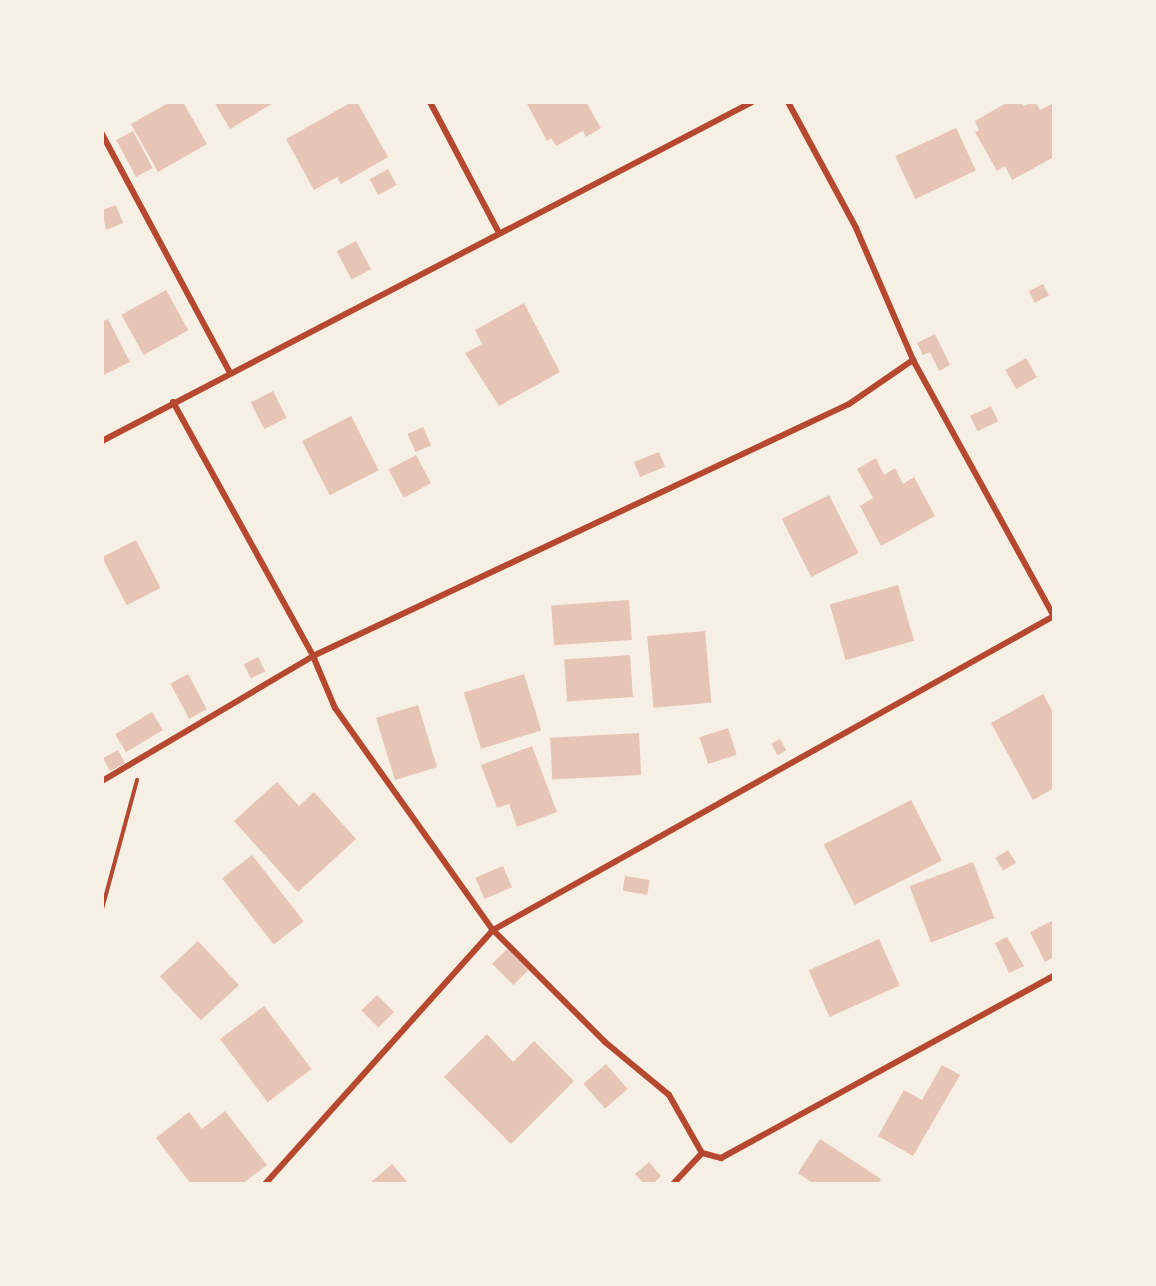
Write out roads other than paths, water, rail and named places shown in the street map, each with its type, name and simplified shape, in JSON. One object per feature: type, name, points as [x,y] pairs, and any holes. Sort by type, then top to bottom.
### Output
[{"type":"street","points":[[430,102],[499,233]]},
{"type":"street","points":[[102,441],[752,102]]},
{"type":"street","points":[[265,1184],[493,930],[1054,616],[913,360],[856,228],[788,102]]},
{"type":"street","points":[[102,134],[230,374]]},
{"type":"street","points":[[102,781],[313,656],[849,404],[913,360]]},
{"type":"street","points":[[173,402],[313,656],[335,708],[493,930],[605,1042],[669,1095],[702,1153],[721,1158],[1054,976]]},
{"type":"street","points":[[673,1184],[702,1153]]}]
